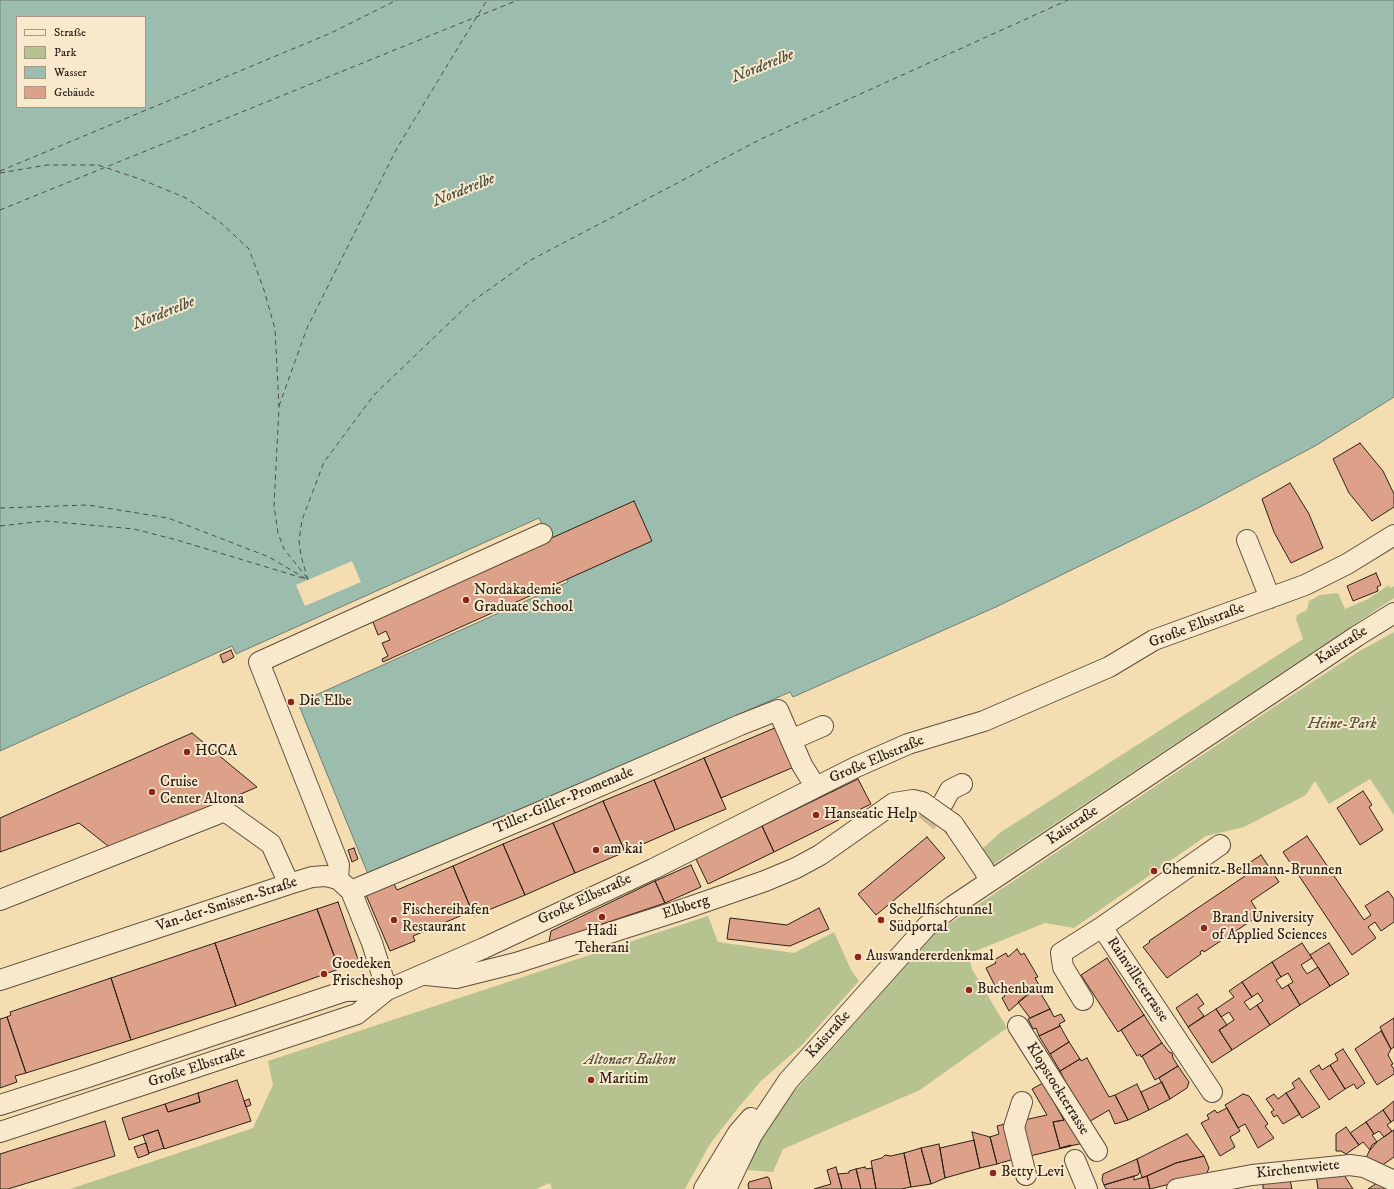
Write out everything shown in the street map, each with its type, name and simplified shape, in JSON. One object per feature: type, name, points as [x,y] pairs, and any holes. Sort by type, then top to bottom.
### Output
[{"type":"street","points":[[387,990],[372,943],[345,885],[339,865],[259,662],[542,534]]},
{"type":"street","name":"Große Elbstraße","points":[[4,1131],[357,1014],[387,990],[424,975],[652,868],[815,786],[908,744],[967,728],[992,718],[1118,662],[1162,637],[1270,598],[1327,574],[1394,535]]},
{"type":"street","points":[[1247,540],[1270,598]]},
{"type":"street","name":"Kaistraße","points":[[704,1189],[738,1133],[760,1107],[788,1081],[927,926],[986,874],[1394,613]]},
{"type":"street","name":"Tiller-Giller-Promenade","points":[[345,885],[534,815],[740,725],[778,710],[791,740]]},
{"type":"street","points":[[815,786],[802,765],[791,740],[823,726]]},
{"type":"street","points":[[936,805],[950,790],[962,784]]},
{"type":"street","name":"Elbberg","points":[[424,975],[456,978],[516,963],[712,900],[765,881],[796,868],[820,855],[894,803],[913,800],[936,805],[953,824],[986,874]]},
{"type":"street","points":[[0,900],[225,811],[271,844],[290,884]]},
{"type":"street","name":"Rainvilleterrasse","points":[[1212,1092],[1102,927],[1220,845]]},
{"type":"street","name":"Van-der-Smissen-Straße","points":[[0,980],[290,884],[319,876],[345,885]]},
{"type":"street","points":[[1083,1000],[1063,967],[1061,953],[1102,927]]},
{"type":"street","name":"Große Elbstraße","points":[[0,1105],[345,991],[387,990]]},
{"type":"street","name":"Klopstockterrasse","points":[[1018,1026],[1097,1152]]},
{"type":"street","name":"Kaistraße","points":[[726,1189],[752,1135],[788,1081]]},
{"type":"street","points":[[1022,1102],[1014,1127],[1026,1176]]},
{"type":"street","points":[[0,1105],[4,1131]]},
{"type":"street","points":[[1075,1160],[1087,1189]]},
{"type":"street","name":"Kirchentwiete","points":[[1177,1189],[1252,1175],[1350,1164],[1364,1167],[1394,1181]]},
{"type":"green space","points":[[1389,585],[1390,588],[1394,586],[1394,598],[991,866],[981,850],[1001,832],[1303,639],[1296,619],[1297,615],[1307,610],[1309,601],[1320,595],[1338,593],[1345,609],[1368,599]]},
{"type":"green space","name":"Heine-Park","points":[[1394,632],[1394,815],[1370,779],[1329,804],[1315,781],[1306,795],[1244,827],[1206,836],[1074,928],[1045,923],[968,954],[972,969],[1007,1028],[920,1090],[783,1149],[773,1172],[748,1170],[757,1140],[793,1093],[934,934],[1271,709],[1358,652]]},
{"type":"green space","name":"Altonaer Balkon","points":[[708,916],[718,942],[794,953],[834,932],[851,970],[859,981],[802,1045],[761,1081],[738,1108],[710,1144],[685,1189],[552,1189],[550,1183],[536,1189],[70,1189],[253,1128],[273,1085],[268,1061]]},
{"type":"water","name":"Norderelbe","points":[[0,0],[1394,0],[1394,397],[1315,446],[1200,507],[998,606],[793,697],[790,692],[463,835],[368,874],[298,703],[568,582],[539,518],[236,654],[232,646],[0,751]]},
{"type":"pier","points":[[352,561],[361,582],[305,606],[296,585]]},
{"type":"building","points":[[1360,443],[1383,471],[1394,494],[1394,507],[1372,521],[1349,493],[1333,459]]},
{"type":"building","points":[[1290,483],[1309,514],[1323,548],[1291,563],[1274,532],[1262,499]]},
{"type":"building","name":"Nordakademie Graduate School","points":[[634,501],[652,541],[383,662],[382,659],[388,656],[382,643],[390,640],[386,631],[378,635],[373,622],[366,625],[365,622]]},
{"type":"building","points":[[1376,573],[1381,585],[1377,587],[1378,591],[1353,601],[1347,586]]},
{"type":"building","points":[[231,650],[234,657],[223,663],[220,655]]},
{"type":"building","points":[[777,727],[794,767],[721,798],[704,758]]},
{"type":"building","name":"Cruise Center Altona","points":[[192,733],[257,787],[113,850],[79,823],[0,852],[0,818]]},
{"type":"building","points":[[704,758],[726,809],[675,830],[654,780]]},
{"type":"building","name":"Hanseatic Help","points":[[858,779],[871,804],[774,852],[762,826]]},
{"type":"building","points":[[654,780],[675,830],[625,852],[603,801]]},
{"type":"building","points":[[1363,791],[1372,805],[1369,807],[1383,830],[1360,845],[1337,808]]},
{"type":"building","points":[[603,801],[625,852],[575,873],[553,823]]},
{"type":"building","points":[[553,823],[575,873],[525,895],[503,844]]},
{"type":"building","points":[[762,826],[774,852],[708,884],[696,859]]},
{"type":"building","points":[[1307,836],[1364,920],[1371,915],[1365,906],[1388,891],[1394,899],[1394,922],[1381,931],[1375,922],[1368,927],[1376,938],[1352,955],[1283,852]]},
{"type":"building","points":[[927,837],[945,858],[876,915],[858,894]]},
{"type":"building","points":[[503,844],[525,895],[474,916],[453,866]]},
{"type":"building","points":[[354,848],[358,859],[352,862],[348,850]]},
{"type":"building","name":"Brand University of Applied Sciences","points":[[1261,855],[1279,882],[1251,901],[1260,915],[1204,952],[1203,950],[1200,952],[1201,954],[1167,978],[1143,947],[1150,942],[1149,941],[1245,876],[1240,869]]},
{"type":"building","points":[[691,865],[701,887],[665,903],[655,881]]},
{"type":"building","points":[[453,866],[472,911],[413,936],[415,941],[390,951],[366,895],[392,880],[397,890]]},
{"type":"building","name":"Hadi Teherani","points":[[655,881],[665,903],[549,942],[551,931]]},
{"type":"building","points":[[338,902],[359,962],[339,969],[317,909]]},
{"type":"building","points":[[819,908],[829,929],[790,946],[727,939],[730,918],[787,925]]},
{"type":"building","points":[[317,909],[339,969],[236,1006],[215,943]]},
{"type":"building","points":[[215,943],[236,1006],[131,1040],[111,978]]},
{"type":"building","points":[[1302,943],[1312,958],[1301,965],[1307,974],[1318,967],[1330,986],[1300,1005],[1288,985],[1293,982],[1288,973],[1281,977],[1272,962]]},
{"type":"building","points":[[1329,943],[1349,974],[1330,986],[1310,955]]},
{"type":"building","points":[[1017,949],[1021,955],[1024,953],[1038,977],[1035,978],[1039,985],[1009,1011],[1002,998],[1005,996],[1000,989],[997,990],[986,968],[996,963],[994,960],[1006,953],[1008,957]]},
{"type":"building","points":[[1107,958],[1144,1015],[1118,1032],[1081,975]]},
{"type":"building","points":[[1272,962],[1281,977],[1276,980],[1282,989],[1288,985],[1300,1005],[1270,1025],[1257,1005],[1263,1001],[1258,993],[1252,997],[1242,982]]},
{"type":"building","points":[[111,978],[131,1040],[26,1073],[7,1017],[11,1015],[10,1012]]},
{"type":"building","points":[[1242,982],[1252,997],[1244,1002],[1250,1010],[1257,1005],[1270,1025],[1232,1050],[1219,1030],[1234,1020],[1229,1012],[1221,1017],[1216,1009],[1234,997],[1229,991]]},
{"type":"building","points":[[1037,987],[1050,1009],[1030,1018],[1018,1002]]},
{"type":"building","points":[[1197,994],[1204,1004],[1198,1008],[1204,1016],[1188,1027],[1176,1008]]},
{"type":"building","points":[[1050,1009],[1054,1017],[1061,1014],[1065,1021],[1059,1024],[1060,1026],[1039,1036],[1036,1028],[1033,1029],[1028,1019]]},
{"type":"building","points":[[1216,1009],[1227,1025],[1219,1030],[1232,1050],[1212,1063],[1188,1027]]},
{"type":"building","points":[[1144,1015],[1162,1043],[1141,1057],[1140,1054],[1137,1056],[1121,1030]]},
{"type":"building","points":[[7,1017],[26,1073],[15,1076],[17,1082],[0,1088],[0,1019]]},
{"type":"building","points":[[1394,1018],[1394,1047],[1391,1049],[1380,1027]]},
{"type":"building","points":[[1060,1026],[1069,1042],[1050,1054],[1039,1036]]},
{"type":"building","points":[[1381,1031],[1391,1049],[1388,1055],[1393,1064],[1391,1065],[1394,1069],[1394,1074],[1377,1085],[1355,1049]]},
{"type":"building","points":[[1069,1042],[1080,1059],[1060,1071],[1050,1054]]},
{"type":"building","points":[[1162,1043],[1169,1052],[1172,1053],[1178,1066],[1155,1080],[1142,1056]]},
{"type":"building","points":[[1343,1049],[1365,1083],[1357,1089],[1354,1084],[1345,1089],[1330,1065],[1338,1060],[1335,1054]]},
{"type":"building","points":[[1087,1058],[1109,1097],[1115,1095],[1128,1120],[1115,1124],[1109,1110],[1087,1123],[1060,1071],[1080,1059],[1081,1061]]},
{"type":"building","points":[[1319,1065],[1322,1070],[1330,1065],[1345,1089],[1329,1100],[1310,1071]]},
{"type":"building","points":[[1178,1066],[1189,1082],[1187,1088],[1170,1099],[1159,1078]]},
{"type":"building","points":[[1299,1078],[1320,1107],[1302,1118],[1286,1093],[1295,1088],[1292,1083]]},
{"type":"building","points":[[237,1080],[251,1121],[164,1149],[158,1130],[129,1140],[122,1118],[165,1104],[168,1112],[200,1102],[198,1093]]},
{"type":"building","points":[[1162,1082],[1170,1099],[1149,1110],[1141,1092]]},
{"type":"building","points":[[1043,1083],[1064,1120],[1053,1122],[1060,1148],[1071,1146],[1026,1157],[1024,1120],[1047,1115],[1032,1089]]},
{"type":"building","points":[[1137,1084],[1149,1110],[1128,1120],[1115,1095]]},
{"type":"building","points":[[198,1093],[200,1102],[168,1112],[165,1104]]},
{"type":"building","points":[[1286,1093],[1300,1114],[1283,1124],[1277,1115],[1274,1117],[1271,1112],[1274,1110],[1266,1099],[1274,1094],[1278,1099]]},
{"type":"building","points":[[1243,1094],[1249,1096],[1268,1124],[1265,1126],[1274,1138],[1258,1148],[1245,1124],[1238,1128],[1225,1105]]},
{"type":"building","points":[[249,1099],[251,1105],[246,1107],[244,1101]]},
{"type":"building","points":[[1394,1101],[1394,1120],[1391,1122],[1383,1110]]},
{"type":"building","points":[[1058,1108],[1084,1143],[1060,1148],[1053,1122],[1064,1120]]},
{"type":"building","points":[[1227,1108],[1240,1131],[1230,1137],[1235,1147],[1220,1156],[1201,1123],[1209,1119],[1207,1115],[1215,1110],[1217,1113]]},
{"type":"building","points":[[1383,1110],[1391,1122],[1387,1125],[1392,1131],[1384,1137],[1379,1131],[1374,1134],[1366,1122]]},
{"type":"building","points":[[105,1121],[115,1156],[8,1189],[0,1189],[0,1154]]},
{"type":"building","points":[[1366,1122],[1374,1134],[1372,1135],[1377,1142],[1370,1150],[1363,1142],[1359,1145],[1350,1133]]},
{"type":"building","points":[[1005,1124],[1014,1159],[997,1164],[990,1137],[999,1134],[997,1126]]},
{"type":"building","points":[[1346,1127],[1359,1145],[1346,1154],[1341,1151],[1336,1151],[1336,1134]]},
{"type":"building","points":[[158,1130],[164,1148],[149,1153],[143,1135]]},
{"type":"building","points":[[1394,1130],[1394,1157],[1381,1166],[1366,1158],[1372,1145]]},
{"type":"building","points":[[972,1132],[990,1137],[997,1164],[980,1168]]},
{"type":"building","points":[[1187,1134],[1204,1156],[1176,1163],[1142,1178],[1137,1159]]},
{"type":"building","points":[[974,1140],[980,1168],[945,1178],[940,1148]]},
{"type":"building","points":[[146,1143],[149,1154],[138,1158],[134,1147]]},
{"type":"building","points":[[939,1144],[945,1178],[931,1184],[921,1148]]},
{"type":"building","points":[[921,1148],[931,1184],[911,1187],[904,1153]]},
{"type":"building","points":[[904,1153],[911,1187],[901,1189],[876,1189],[871,1161],[882,1158],[885,1155],[891,1156]]},
{"type":"building","points":[[1204,1156],[1209,1168],[1206,1175],[1150,1189],[1147,1176],[1176,1163]]},
{"type":"building","points":[[1137,1159],[1140,1171],[1138,1175],[1104,1185],[1102,1180],[1103,1174]]},
{"type":"building","points":[[836,1167],[842,1189],[814,1189],[831,1184],[827,1170]]},
{"type":"building","points":[[865,1167],[866,1169],[872,1168],[876,1189],[861,1189],[856,1169]]},
{"type":"building","points":[[856,1169],[861,1189],[842,1189],[838,1174],[849,1173],[849,1171]]},
{"type":"building","points":[[1342,1172],[1353,1189],[1318,1189],[1316,1175]]},
{"type":"building","points":[[1134,1176],[1134,1180],[1147,1176],[1150,1189],[1106,1189],[1104,1185]]},
{"type":"building","points":[[767,1177],[769,1178],[772,1189],[749,1189],[749,1182]]},
{"type":"building","points":[[1290,1180],[1292,1189],[1263,1189],[1263,1184]]},
{"type":"building","points":[[1377,1183],[1391,1189],[1368,1189]]},
{"type":"ferry route","points":[[0,171],[331,33],[397,0]]},
{"type":"ferry route","points":[[279,406],[307,328],[397,148],[487,0]]},
{"type":"ferry route","points":[[0,210],[518,0]]},
{"type":"ferry route","points":[[308,580],[301,556],[299,541],[302,520],[324,462],[374,395],[470,303],[529,261],[761,139],[1068,0]]},
{"type":"ferry route","points":[[0,173],[47,165],[98,165],[140,179],[186,198],[221,223],[249,249],[264,290],[275,329],[279,407],[274,506],[278,533],[284,549],[308,579]]},
{"type":"ferry route","points":[[0,508],[88,505],[168,518],[269,557],[308,580]]},
{"type":"ferry route","points":[[0,526],[45,521],[134,529],[177,540],[306,579]]},
{"type":"tunnel","points":[[926,823],[943,803]]},
{"type":"place","name":"Nordakademie Graduate School","points":[[466,600]]},
{"type":"place","name":"Die Elbe","points":[[291,702]]},
{"type":"place","name":"HCCA","points":[[187,752]]},
{"type":"place","name":"Cruise Center Altona","points":[[152,792]]},
{"type":"place","name":"Hanseatic Help","points":[[816,815]]},
{"type":"place","name":"am kai","points":[[596,850]]},
{"type":"place","name":"Chemnitz-Bellmann-Brunnen","points":[[1154,871]]},
{"type":"place","name":"Hadi Teherani","points":[[602,917]]},
{"type":"place","name":"Fischereihafen Restaurant","points":[[394,920]]},
{"type":"place","name":"Schellfischtunnel Südportal","points":[[881,920]]},
{"type":"place","name":"Brand University of Applied Sciences","points":[[1204,928]]},
{"type":"place","name":"Auswandererdenkmal","points":[[858,957]]},
{"type":"place","name":"Goedeken Frischeshop","points":[[324,974]]},
{"type":"place","name":"Buchenbaum","points":[[969,990]]},
{"type":"place","name":"Maritim","points":[[591,1080]]},
{"type":"place","name":"Betty Levi","points":[[993,1173]]}]
